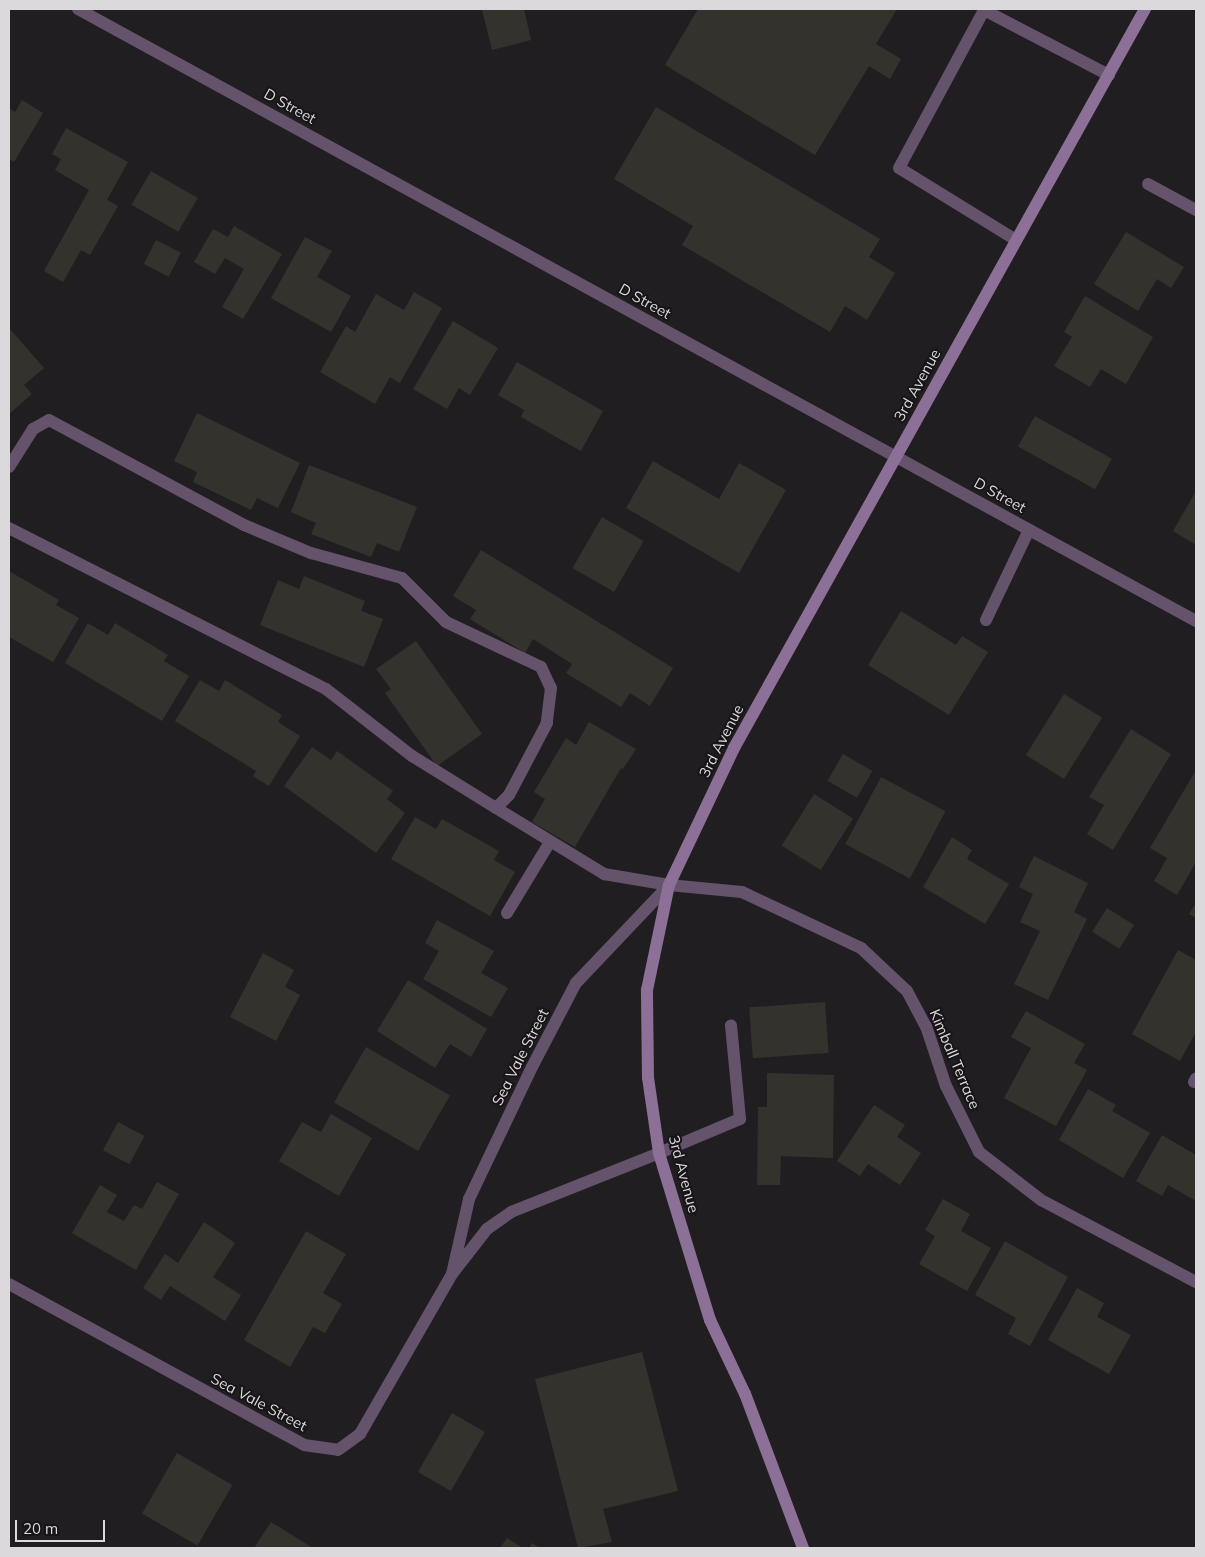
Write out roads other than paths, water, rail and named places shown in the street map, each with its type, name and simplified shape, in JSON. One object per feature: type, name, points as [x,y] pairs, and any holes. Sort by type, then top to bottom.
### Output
[{"type":"main road","name":"3rd Avenue","points":[[803,1548],[745,1394],[710,1320],[658,1152],[648,1078],[647,990],[669,885],[734,748],[1145,9]]},
{"type":"street","name":"D Street","points":[[78,9],[1196,621]]},
{"type":"street","points":[[1016,240],[899,168],[984,10],[1109,75]]},
{"type":"street","points":[[1148,184],[1196,210]]},
{"type":"street","points":[[9,467],[33,429],[49,420],[244,525],[311,553],[402,578],[446,622],[541,667],[550,688],[547,723],[509,795],[496,808]]},
{"type":"street","name":"Kimball Terrace","points":[[9,528],[326,689],[412,756],[604,874],[669,885],[742,892],[861,948],[907,991],[926,1026],[946,1086],[979,1152],[1042,1200],[1196,1282]]},
{"type":"street","points":[[986,620],[1029,530]]},
{"type":"street","points":[[507,913],[550,842]]},
{"type":"street","name":"Sea Vale Street","points":[[452,1274],[469,1199],[532,1067],[576,983],[669,885]]},
{"type":"street","name":"Sea Vale Street","points":[[9,1284],[304,1444],[338,1450],[360,1434],[452,1274],[487,1229],[511,1212],[740,1119],[732,1025]]}]
